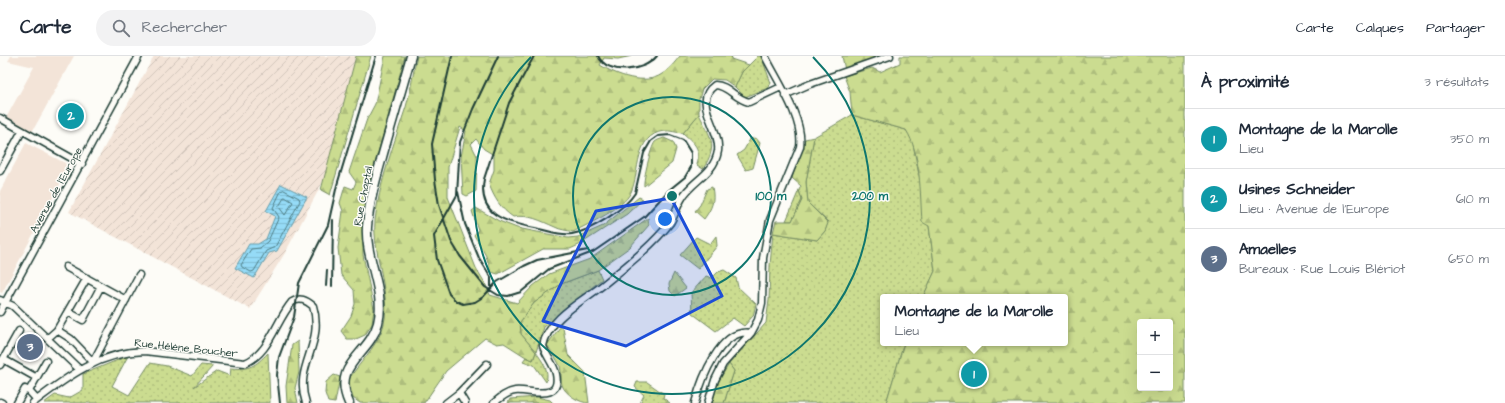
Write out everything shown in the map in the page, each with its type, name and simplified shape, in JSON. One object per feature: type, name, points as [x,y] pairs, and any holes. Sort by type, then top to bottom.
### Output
[{"type":"street","name":"Avenue de l'Europe","points":[[0,312],[3,301],[82,164],[139,56]]},
{"type":"street","name":"Rue Chaptal","points":[[349,403],[344,387],[346,372],[374,334],[380,315],[379,295],[367,242],[368,215],[376,176],[411,56]]},
{"type":"street","points":[[708,403],[715,380],[723,364],[751,333],[761,311],[762,271],[770,220],[800,148],[801,138],[799,124],[765,56]]},
{"type":"street","points":[[785,95],[810,84],[890,56]]},
{"type":"street","points":[[494,403],[513,391],[541,394],[550,392],[555,386],[556,376],[543,346],[547,332],[562,316],[630,262],[661,232],[673,217],[682,198],[712,167],[716,159],[718,145],[716,132],[705,106],[704,98],[710,88],[714,84],[722,86],[737,98],[749,102],[781,87]]},
{"type":"street","points":[[0,118],[82,164]]},
{"type":"street","points":[[0,171],[22,130]]},
{"type":"street","points":[[66,266],[126,300]]},
{"type":"street","points":[[57,330],[72,339],[93,362],[139,275]]},
{"type":"street","points":[[48,338],[57,330],[87,278]]},
{"type":"street","points":[[68,312],[83,320],[101,286]]},
{"type":"street","name":"Rue Hélène Boucher","points":[[35,402],[63,379],[93,362],[121,353],[145,351],[244,363],[251,361],[263,349],[292,302],[296,300],[303,300],[313,306],[316,323],[313,344],[302,373],[302,384],[306,403]]},
{"type":"street","points":[[3,301],[13,306],[48,338],[79,370]]},
{"type":"street","points":[[19,331],[2,362],[37,378]]},
{"type":"street","points":[[694,403],[705,371],[716,354],[738,335],[742,333],[751,333]]},
{"type":"street","points":[[29,391],[46,361]]},
{"type":"street","points":[[446,403],[459,393],[487,364]]},
{"type":"street","points":[[17,403],[25,389],[29,391]]},
{"type":"street","points":[[29,391],[35,402]]},
{"type":"street","points":[[459,393],[465,403]]},
{"type":"highlighted area","points":[[671,198],[722,296],[626,346],[543,321],[596,211]]},
{"type":"shaded area","points":[[11,56],[74,56],[32,132],[6,118],[34,67],[8,61]]},
{"type":"shaded area","points":[[154,56],[356,56],[325,178],[285,253],[250,309],[69,212]]},
{"type":"shaded area","points":[[26,143],[65,163],[68,169],[2,293],[0,292],[0,191]]},
{"type":"green space","points":[[356,56],[371,56],[330,195],[321,190]]},
{"type":"green space","points":[[385,56],[405,56],[369,185],[363,213],[363,255],[374,309],[372,324],[365,335],[356,339],[347,339],[341,331],[351,316],[355,304],[354,290],[341,275],[338,248],[343,211],[340,203],[345,186],[353,189],[356,182],[349,172],[367,119],[375,104]]},
{"type":"green space","points":[[417,56],[632,56],[618,59],[604,58],[600,65],[622,75],[639,79],[647,79],[662,74],[680,56],[732,56],[731,59],[749,65],[742,72],[735,87],[725,80],[712,79],[702,89],[699,99],[699,114],[683,133],[664,131],[654,134],[647,140],[640,156],[634,184],[627,198],[614,210],[573,232],[559,229],[530,217],[513,217],[501,207],[489,184],[494,170],[494,155],[484,149],[476,139],[471,144],[477,156],[476,191],[467,196],[463,194],[461,157],[466,131],[460,127],[448,167],[448,197],[476,268],[490,295],[517,303],[533,286],[549,274],[590,259],[648,218],[649,225],[630,247],[598,270],[561,284],[534,303],[520,322],[521,334],[536,352],[533,360],[504,343],[497,344],[485,338],[446,371],[424,403],[360,403],[353,398],[348,380],[379,337],[385,318],[386,305],[375,234],[375,221],[383,179],[406,107]]},
{"type":"green space","points":[[758,56],[761,56],[771,83],[768,88],[745,97],[735,87],[742,72]]},
{"type":"green space","points":[[842,56],[881,56],[845,70]]},
{"type":"green space","points":[[900,56],[1185,56],[1185,403],[886,403],[903,346],[1068,346],[1068,294],[924,294],[935,271],[929,226],[922,222],[919,174],[915,150],[911,139],[906,130],[852,115],[850,92],[844,76],[872,68],[880,72],[900,63]]},
{"type":"green space","points":[[699,114],[709,135],[712,147],[711,153],[703,169],[697,165],[698,154],[696,147],[683,133]]},
{"type":"green space","points":[[852,115],[906,130],[912,139],[929,226],[935,271],[924,294],[880,294],[880,346],[903,346],[886,403],[724,403],[734,371],[729,364],[766,323],[769,300],[773,233],[817,240],[825,231],[828,222],[808,203],[806,182],[814,137]]},
{"type":"green space","points":[[814,137],[806,182],[808,203],[828,223],[825,231],[817,240],[773,233],[776,221],[792,221],[802,200],[799,190],[801,186],[792,178],[805,139]]},
{"type":"green space","points":[[664,138],[673,142],[676,149],[672,163],[644,186],[649,156],[653,145],[656,141]]},
{"type":"green space","points":[[756,138],[760,143],[753,168],[746,170],[737,155],[744,150],[750,139]]},
{"type":"green space","points":[[712,187],[712,204],[704,219],[695,211],[700,205],[707,189]]},
{"type":"green space","points":[[799,190],[802,200],[792,221],[786,221]]},
{"type":"green space","points":[[639,197],[643,199],[627,214],[579,245],[570,249],[543,249],[498,274],[491,272],[486,256],[474,235],[478,230],[472,211],[476,208],[499,221],[517,228],[568,238],[578,237],[603,226]]},
{"type":"green space","points":[[716,236],[717,246],[698,269],[680,255],[696,237],[710,244]]},
{"type":"green space","points":[[598,270],[602,279],[544,327],[536,352],[521,334],[520,322],[534,303],[561,284]]},
{"type":"green space","points":[[724,270],[736,278],[738,287],[756,304],[753,316],[744,326],[733,318],[716,331],[692,313],[691,293],[706,276],[712,278],[718,272]]},
{"type":"green space","points":[[674,273],[686,288],[675,296],[670,291],[669,284]]},
{"type":"green space","points":[[560,327],[563,328],[568,355],[585,372],[589,403],[585,403],[573,397],[566,392],[562,385],[560,366],[547,345]]},
{"type":"green space","points":[[298,341],[299,372],[295,388],[298,403],[287,403],[286,386],[292,345]]},
{"type":"green space","points":[[536,352],[543,362],[546,370],[546,382],[534,365],[523,361],[526,357],[533,360]]},
{"type":"green space","points":[[268,353],[270,403],[44,403],[55,395],[69,398],[83,390],[83,374],[128,356],[112,386],[129,395],[150,363],[167,366],[192,376],[201,365],[213,366],[194,387],[217,371],[230,376],[231,368],[248,368],[256,364]]},
{"type":"green space","points":[[729,364],[734,371],[724,403],[712,403],[718,382]]},
{"type":"green space","points":[[334,375],[340,377],[335,403],[328,402],[325,393],[326,382]]},
{"type":"green space","points":[[637,382],[647,382],[664,394],[663,398],[670,403],[640,403],[644,395],[635,387]]},
{"type":"green space","points":[[537,397],[550,400],[553,403],[508,403],[510,399]]},
{"type":"water","points":[[281,184],[307,197],[277,251],[269,253],[254,278],[235,268],[249,244],[258,244],[266,239],[275,216],[266,211]]},
{"type":"railway","points":[[280,403],[277,375],[279,357],[294,317],[299,283],[328,225],[337,185],[376,56]]},
{"type":"railway","points":[[452,56],[432,144],[439,205],[451,241],[460,256],[485,287],[498,295],[508,296],[521,292],[549,269],[593,252],[644,217],[669,190],[685,177],[691,167],[691,153],[683,140],[670,135],[658,136],[651,141],[644,153],[635,193],[624,206],[598,224],[580,232],[572,234],[559,234],[517,224],[498,216],[490,210],[485,202],[483,192],[484,179],[509,103],[534,56]]},
{"type":"railway","points":[[498,56],[473,109],[460,142],[457,195],[434,236],[437,260],[449,294],[456,301],[463,304],[475,302],[483,297],[497,282],[537,260],[588,250]]},
{"type":"railway","points":[[598,56],[610,67],[626,70],[644,66],[657,56]]},
{"type":"railway","points":[[458,192],[465,224],[479,258],[491,277],[491,287]]},
{"type":"railway","points":[[332,286],[333,220]]},
{"type":"railway","points":[[326,286],[327,270]]},
{"type":"place","name":"Usines Schneider","points":[[71,116]]},
{"type":"place","name":"Amaelles","points":[[30,347]]},
{"type":"place","name":"Montagne de la Marolle","points":[[974,374]]}]
